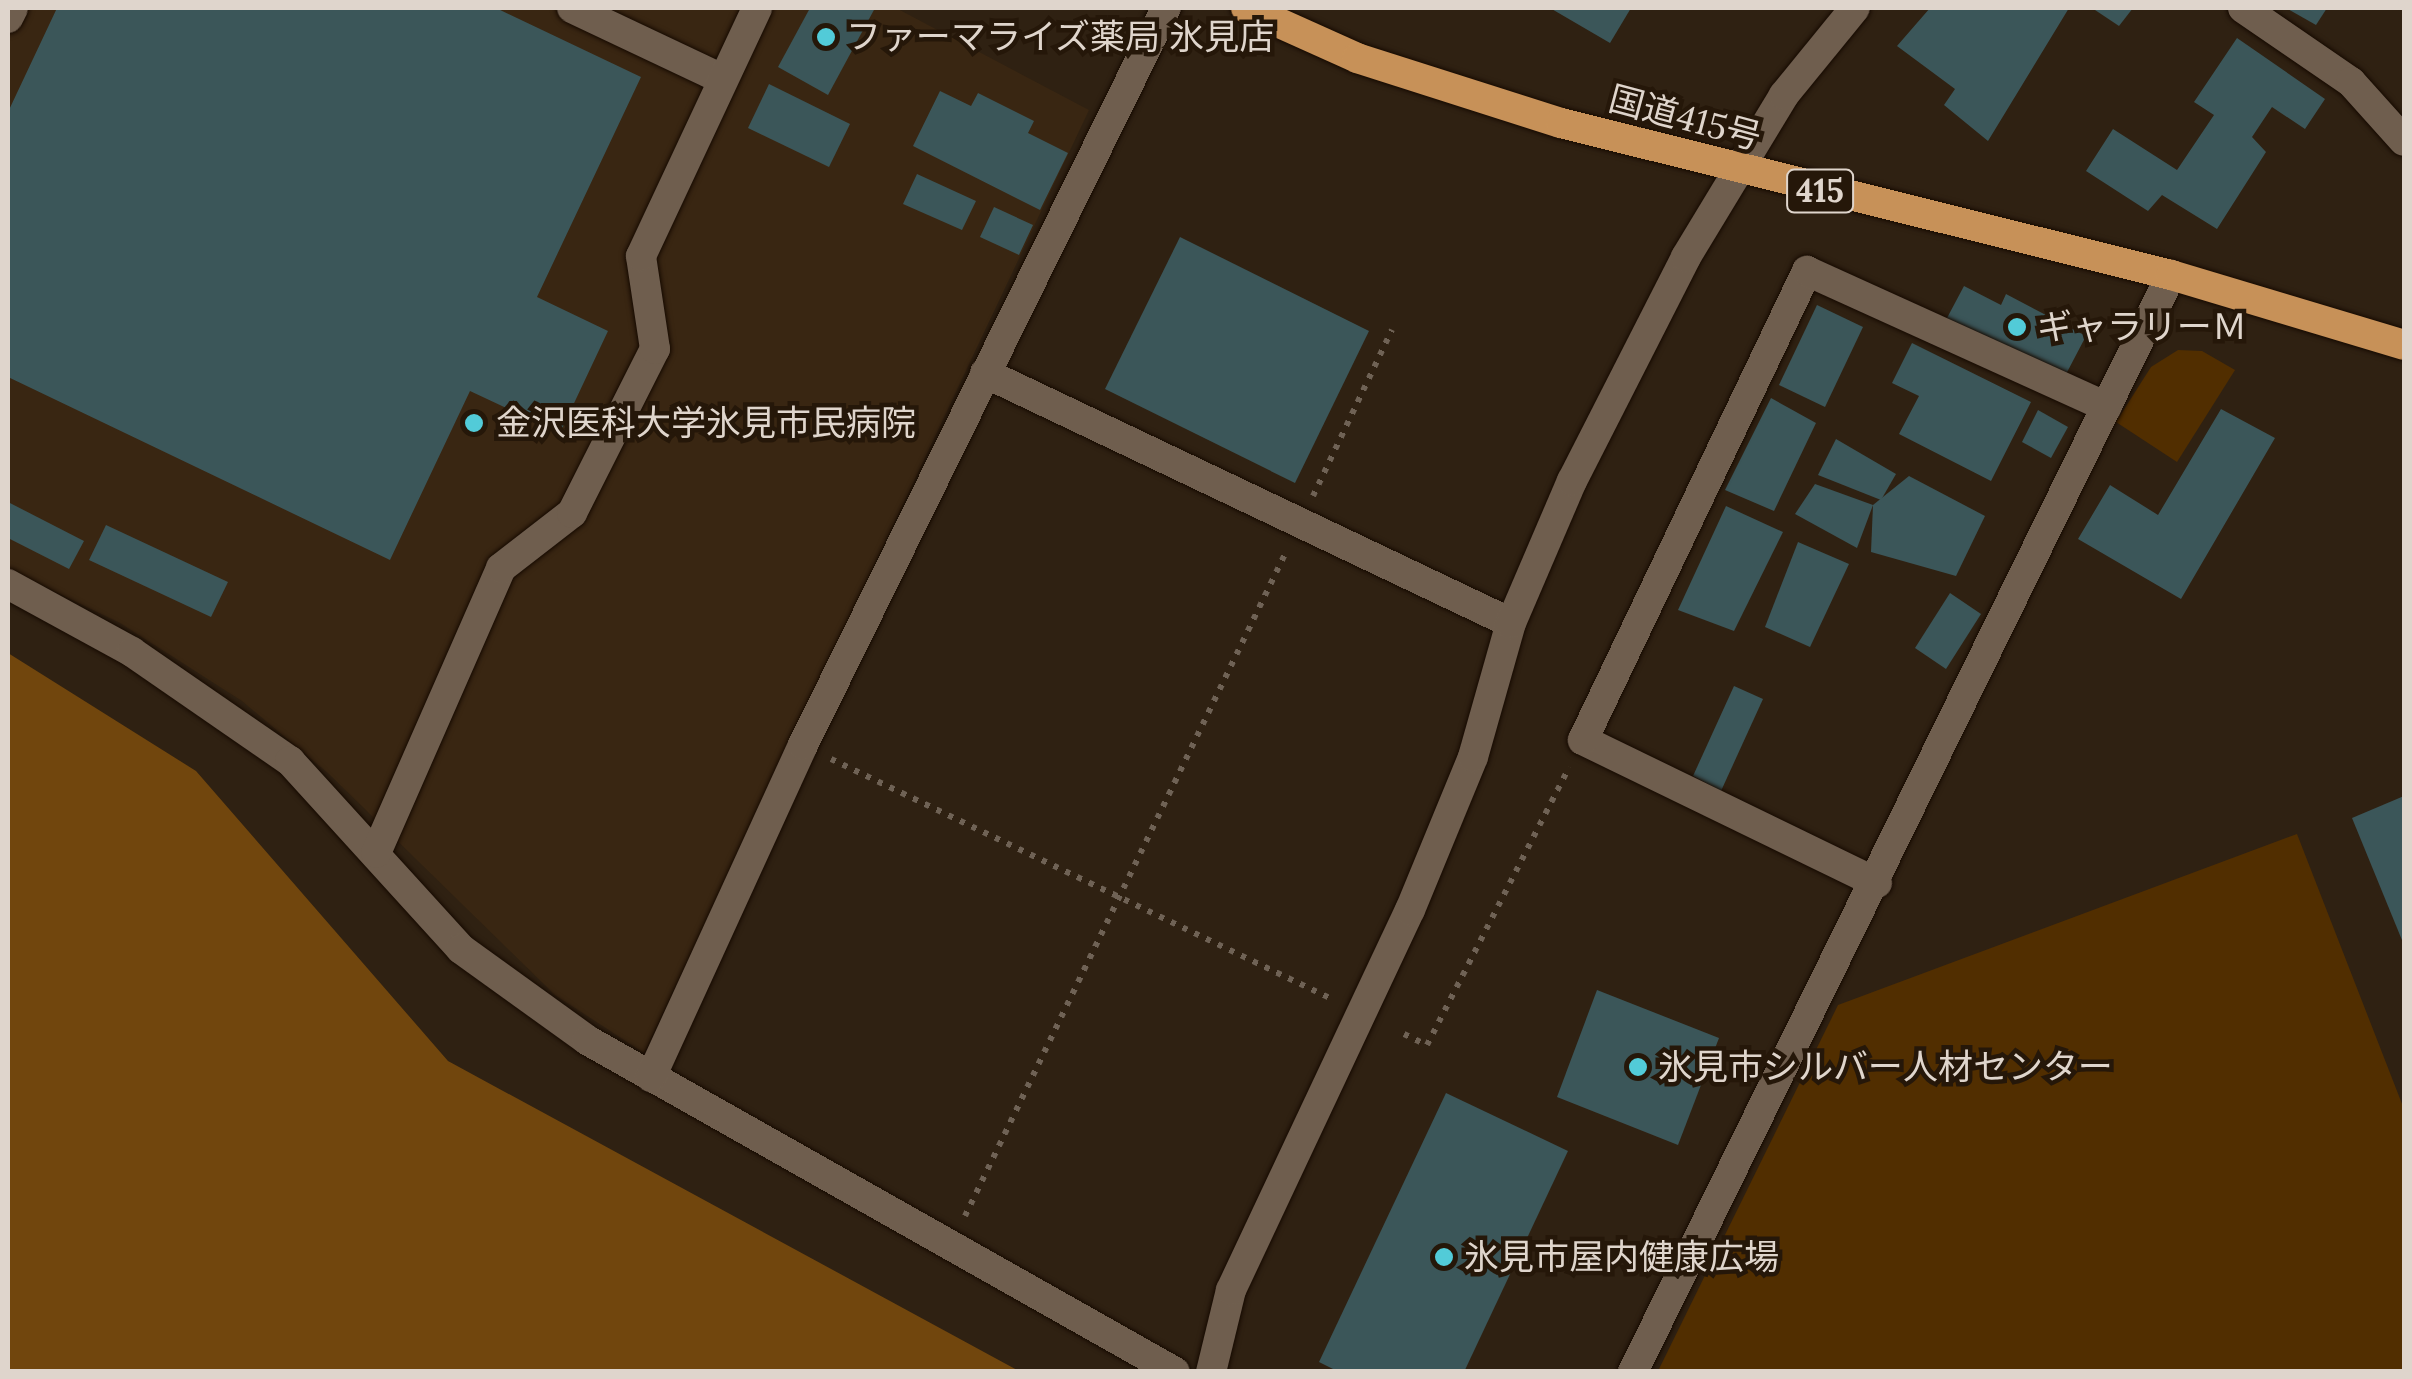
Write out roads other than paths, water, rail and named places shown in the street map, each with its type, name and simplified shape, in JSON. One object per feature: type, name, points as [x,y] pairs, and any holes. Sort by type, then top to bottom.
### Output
[{"type":"highway","name":"国道415号","points":[[1246,8],[1357,58],[1738,172],[2171,275],[2404,345]]},
{"type":"street","points":[[8,18],[12,8]]},
{"type":"street","points":[[572,8],[722,79]]},
{"type":"street","points":[[376,853],[501,568],[572,513],[655,350],[641,256],[758,8]]},
{"type":"street","points":[[651,1077],[803,745],[1166,8]]},
{"type":"street","points":[[1210,1372],[1232,1290],[1410,910],[1473,757],[1511,623],[1572,481],[1686,256],[1784,95],[1855,8]]},
{"type":"street","points":[[2246,8],[2351,82],[2404,140]]},
{"type":"street","points":[[1877,882],[1583,740],[1807,271],[2107,407]]},
{"type":"street","points":[[1632,1372],[1877,882],[2171,275]]},
{"type":"street","points":[[985,374],[1511,623]]},
{"type":"street","points":[[8,584],[132,652],[290,761],[460,950],[651,1077],[1175,1372]]},
{"type":"place","name":"ファーマライズ薬局 氷見店","points":[[826,37]]},
{"type":"place","name":"ギャラリーＭ","points":[[2017,327]]},
{"type":"place","name":"金沢医科大学氷見市民病院","points":[[474,423]]},
{"type":"place","name":"氷見市シルバー人材センター","points":[[1638,1067]]},
{"type":"place","name":"氷見市屋内健康広場","points":[[1444,1257]]}]
